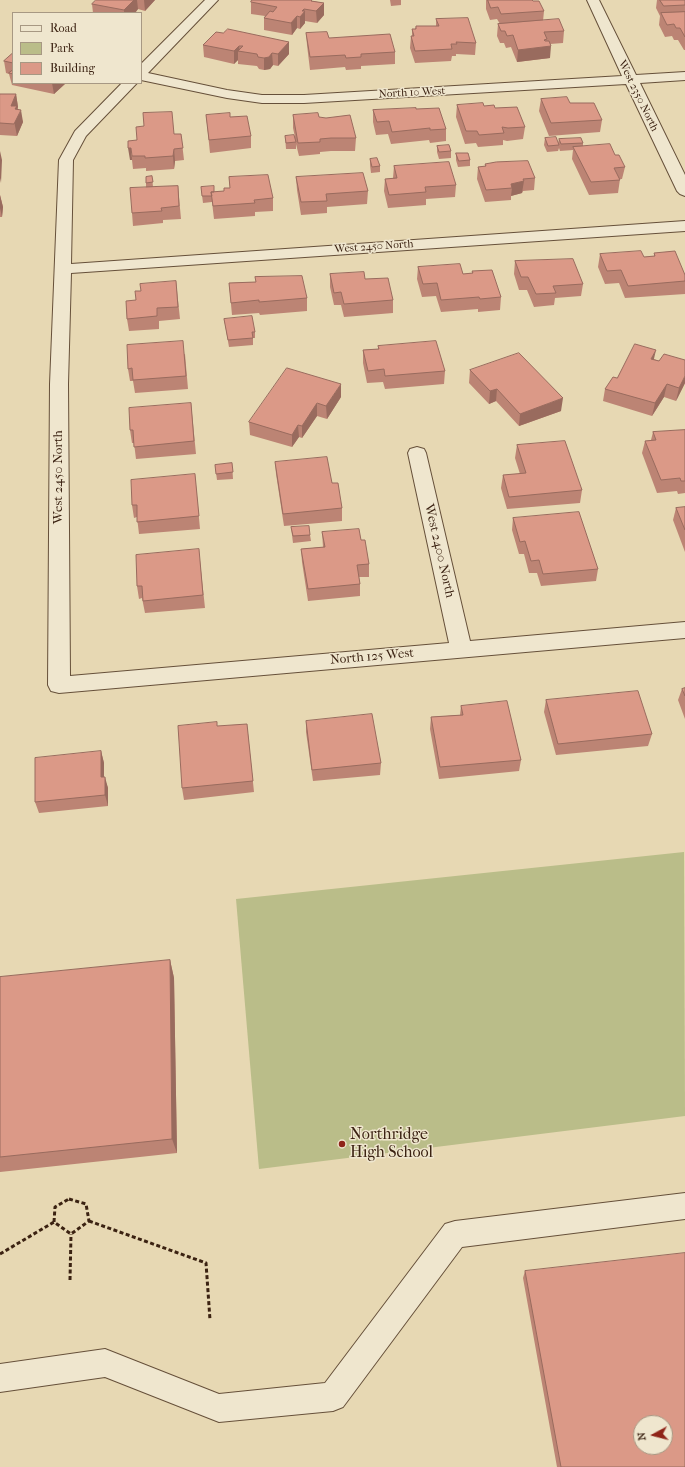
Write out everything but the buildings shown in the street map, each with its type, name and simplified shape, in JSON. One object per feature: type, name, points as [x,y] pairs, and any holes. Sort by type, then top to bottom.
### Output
[{"type":"street","points":[[142,71],[212,0]]},
{"type":"street","name":"West 2350 North","points":[[593,0],[630,80],[685,191]]},
{"type":"street","name":"North 10 West","points":[[142,76],[227,94],[262,99],[297,99],[685,76]]},
{"type":"street","name":"West 2450 North","points":[[59,685],[59,384],[64,269],[66,160],[80,134],[129,84]]},
{"type":"street","name":"West 2450 North","points":[[64,269],[685,226]]},
{"type":"street","name":"West 2400 North","points":[[417,453],[461,649]]},
{"type":"street","name":"North 125 West","points":[[59,685],[685,630]]},
{"type":"lane","points":[[0,1378],[105,1363],[219,1408],[333,1397],[455,1234],[685,1206]]},
{"type":"path","points":[[54,1222],[55,1207],[69,1199],[86,1204],[89,1221]]},
{"type":"path","points":[[71,1234],[89,1221]]},
{"type":"path","points":[[89,1221],[206,1263],[210,1320]]},
{"type":"path","points":[[54,1222],[71,1234]]},
{"type":"path","points":[[0,1254],[54,1222]]},
{"type":"path","points":[[70,1280],[71,1234]]},
{"type":"green space","points":[[684,852],[685,1116],[259,1169],[236,899]]},
{"type":"place","name":"Northridge High School","points":[[342,1144]]}]
